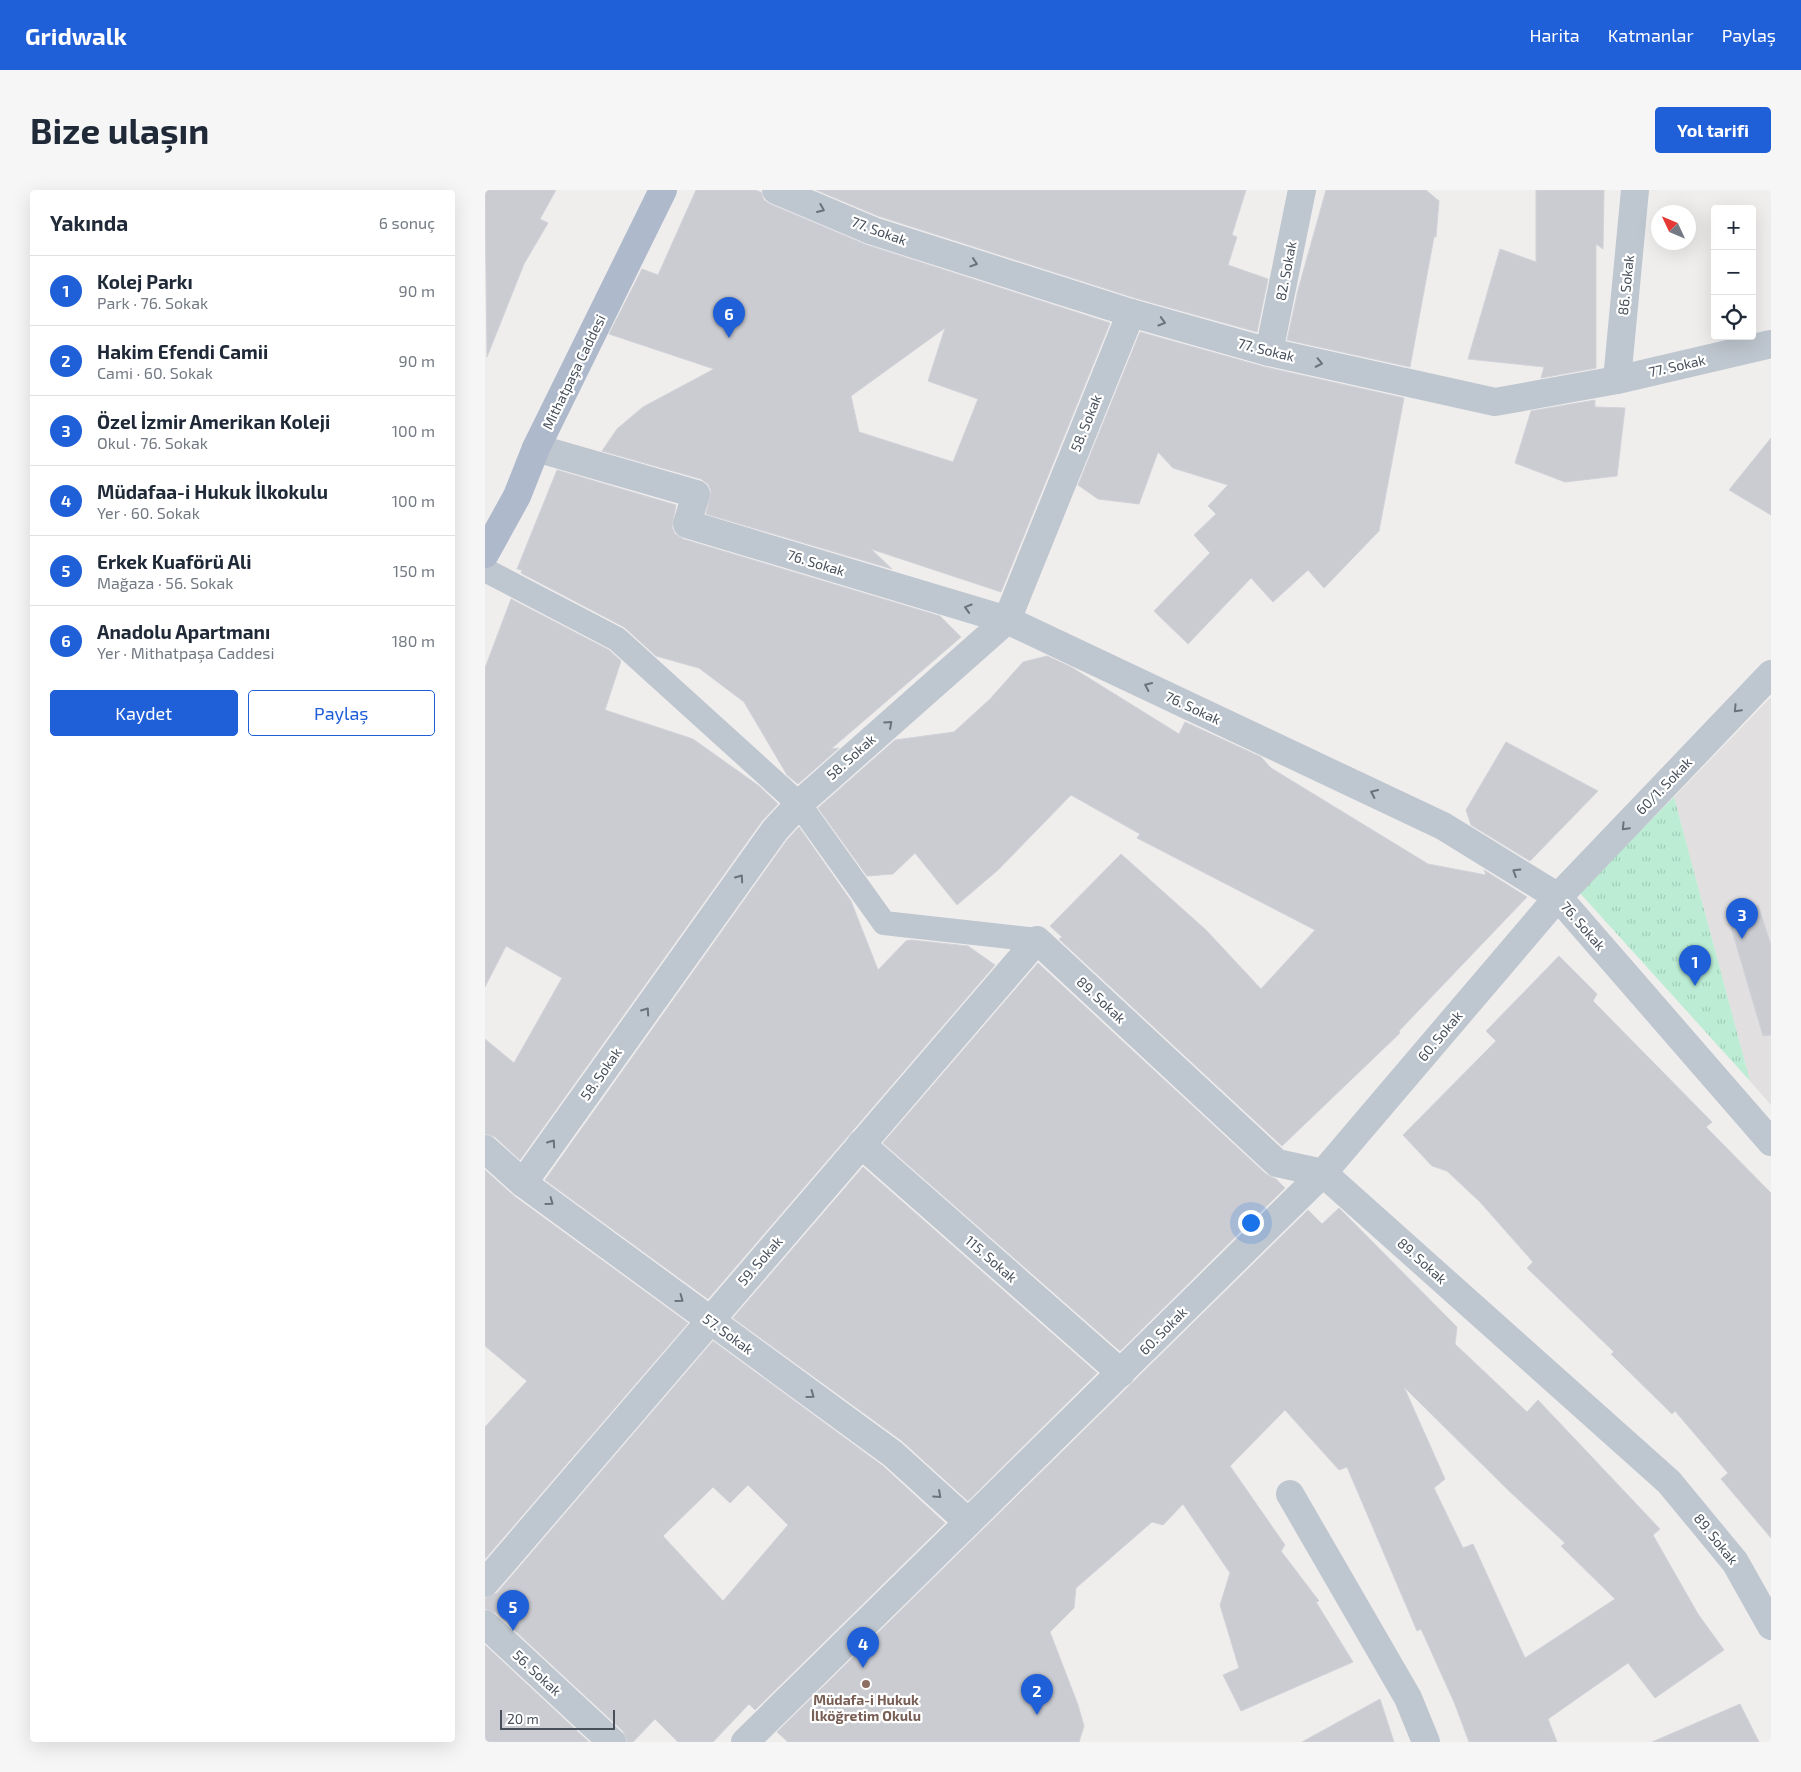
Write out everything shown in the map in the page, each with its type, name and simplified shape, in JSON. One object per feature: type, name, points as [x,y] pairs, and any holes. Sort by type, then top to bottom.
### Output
[{"type":"main road","name":"Mithatpaşa Caddesi","points":[[485,554],[517,496],[537,448],[663,190]]},
{"type":"street","name":"77. Sokak","points":[[776,190],[873,231],[1131,313],[1269,352],[1495,402],[1617,380],[1771,344]]},
{"type":"street","name":"82. Sokak","points":[[1269,352],[1302,190]]},
{"type":"street","name":"86. Sokak","points":[[1617,380],[1635,190]]},
{"type":"street","name":"58. Sokak","points":[[523,1183],[775,830],[799,804],[1007,620],[1131,313]]},
{"type":"street","name":"76. Sokak","points":[[537,448],[696,494],[687,524],[1007,620],[1443,826],[1558,897],[1771,1142]]},
{"type":"street","points":[[485,570],[617,638],[799,804],[884,923],[1037,940]]},
{"type":"street","name":"60/1. Sokak","points":[[1558,897],[1771,674]]},
{"type":"street","name":"60. Sokak","points":[[745,1742],[1323,1173],[1558,897]]},
{"type":"street","name":"59. Sokak","points":[[485,1583],[1037,940]]},
{"type":"street","name":"89. Sokak","points":[[1037,940],[1277,1163],[1323,1173],[1669,1482],[1735,1562],[1771,1626]]},
{"type":"street","name":"115. Sokak","points":[[861,1144],[1121,1373]]},
{"type":"street","name":"57. Sokak","points":[[485,1149],[523,1183],[893,1454],[968,1522]]},
{"type":"street","points":[[1290,1494],[1408,1698],[1426,1742]]},
{"type":"street","name":"56. Sokak","points":[[485,1624],[612,1742]]},
{"type":"shaded area","points":[[1771,697],[1771,1105],[1750,1081],[1674,797]]},
{"type":"green space","points":[[1674,797],[1750,1081],[1579,892]]},
{"type":"building","points":[[485,190],[556,190],[540,219],[548,223],[524,264],[487,357]]},
{"type":"building","points":[[696,190],[755,190],[761,192],[764,200],[770,204],[867,245],[1110,323],[1001,592],[871,549],[892,569],[706,514],[711,491],[708,484],[701,479],[602,451],[617,429],[643,407],[714,369],[609,334],[642,269],[658,275]],"holes":[[[945,328],[928,381],[978,399],[953,462],[859,432],[851,396]]]},
{"type":"building","points":[[816,190],[1246,190],[1232,235],[1237,237],[1228,265],[1268,279],[1257,332],[1135,298],[878,216]]},
{"type":"building","points":[[1326,190],[1426,190],[1439,201],[1436,237],[1434,237],[1410,367],[1287,340],[1298,290]]},
{"type":"building","points":[[1536,190],[1604,190],[1603,249],[1596,244],[1596,368],[1541,378],[1544,367],[1468,359],[1500,249],[1536,262]]},
{"type":"building","points":[[1140,332],[1265,367],[1404,398],[1379,531],[1324,588],[1308,570],[1273,602],[1251,578],[1188,644],[1154,611],[1210,553],[1194,535],[1216,514],[1208,506],[1228,485],[1173,468],[1158,452],[1139,504],[1098,499],[1078,485]]},
{"type":"building","points":[[1595,400],[1595,407],[1625,408],[1617,476],[1565,482],[1515,463],[1531,411]]},
{"type":"building","points":[[1771,438],[1771,515],[1729,490]]},
{"type":"building","points":[[557,470],[676,505],[672,527],[675,534],[683,539],[940,616],[961,637],[831,749],[839,748],[798,784],[787,775],[744,702],[699,668],[656,656],[624,627],[521,573],[522,570],[517,569]]},
{"type":"building","points":[[511,599],[609,650],[621,661],[605,710],[693,739],[759,786],[778,804],[762,821],[520,1160],[495,1137],[485,1134],[485,1039],[514,1063],[562,978],[506,946],[485,987],[485,668]]},
{"type":"building","points":[[1047,656],[1071,667],[1179,734],[1185,722],[1261,757],[1271,768],[1428,864],[1486,875],[1484,870],[1527,897],[1399,1031],[1400,1033],[1282,1146],[1059,939],[1062,937],[1050,926],[1121,854],[1206,930],[1261,989],[1315,930],[1137,838],[1140,834],[1071,795],[998,870],[957,905],[915,853],[893,874],[867,876],[818,808],[895,740],[954,732],[990,699],[1023,662]]},
{"type":"building","points":[[1506,742],[1598,791],[1530,861],[1471,825],[1466,810]]},
{"type":"building","points":[[799,827],[851,901],[878,970],[906,941],[911,940],[968,946],[995,965],[708,1299],[545,1180],[787,840]]},
{"type":"building","points":[[1758,905],[1771,945],[1771,1035],[1763,1036],[1727,914]]},
{"type":"building","points":[[1559,956],[1597,994],[1593,1001],[1712,1122],[1706,1127],[1771,1193],[1771,1538],[1721,1479],[1728,1473],[1675,1411],[1672,1414],[1611,1354],[1614,1352],[1527,1268],[1533,1262],[1480,1202],[1447,1171],[1432,1166],[1403,1135],[1496,1041],[1486,1031]]},
{"type":"building","points":[[1038,963],[1266,1174],[1276,1179],[1285,1188],[1120,1351],[883,1143]]},
{"type":"building","points":[[863,1167],[1097,1373],[968,1501],[902,1441],[733,1318]]},
{"type":"building","points":[[485,1170],[514,1196],[688,1323],[485,1559],[485,1427],[527,1381],[485,1346]]},
{"type":"building","points":[[1339,1208],[1457,1327],[1455,1344],[1527,1412],[1538,1400],[1660,1529],[1653,1535],[1698,1614],[1724,1650],[1655,1698],[1628,1663],[1548,1719],[1557,1742],[1469,1742],[1454,1702],[1421,1629],[1417,1631],[1347,1467],[1339,1470],[1285,1410],[1230,1466],[1285,1545],[1281,1551],[1319,1601],[1316,1602],[1353,1662],[1241,1711],[1223,1675],[1239,1668],[1220,1605],[1230,1573],[1183,1504],[1163,1525],[1152,1522],[1076,1588],[1074,1608],[1050,1632],[1078,1705],[1084,1726],[1079,1742],[788,1742],[777,1732],[1308,1210],[1322,1224]],"holes":[[[1404,1387],[1507,1489],[1565,1543],[1561,1546],[1615,1599],[1525,1658],[1473,1544],[1463,1548],[1434,1488],[1445,1479]]]},
{"type":"building","points":[[713,1341],[883,1466],[945,1523],[755,1710],[749,1704],[713,1742],[678,1742],[655,1719],[633,1742],[627,1742],[623,1731],[496,1613],[485,1609],[485,1598],[497,1593]],"holes":[[[748,1485],[788,1525],[723,1601],[663,1536],[713,1487],[730,1503]]]},
{"type":"building","points":[[485,1645],[589,1742],[485,1742]]},
{"type":"building","points":[[1380,1699],[1394,1742],[1302,1742]]},
{"type":"building","points":[[1740,1704],[1759,1742],[1652,1742]]},
{"type":"place","name":"Anadolu Apartmanı","points":[[729,338]]},
{"type":"place","name":"Özel İzmir Amerikan Koleji","points":[[1742,939]]},
{"type":"place","name":"Kolej Parkı","points":[[1695,986]]},
{"type":"place","name":"Erkek Kuaförü Ali","points":[[513,1631]]},
{"type":"place","name":"Müdafaa-i Hukuk İlkokulu","points":[[863,1668]]},
{"type":"place","name":"Müdafa-i Hukuk İlköğretim Okulu","points":[[866,1684]]},
{"type":"place","name":"Hakim Efendi Camii","points":[[1037,1715]]}]
